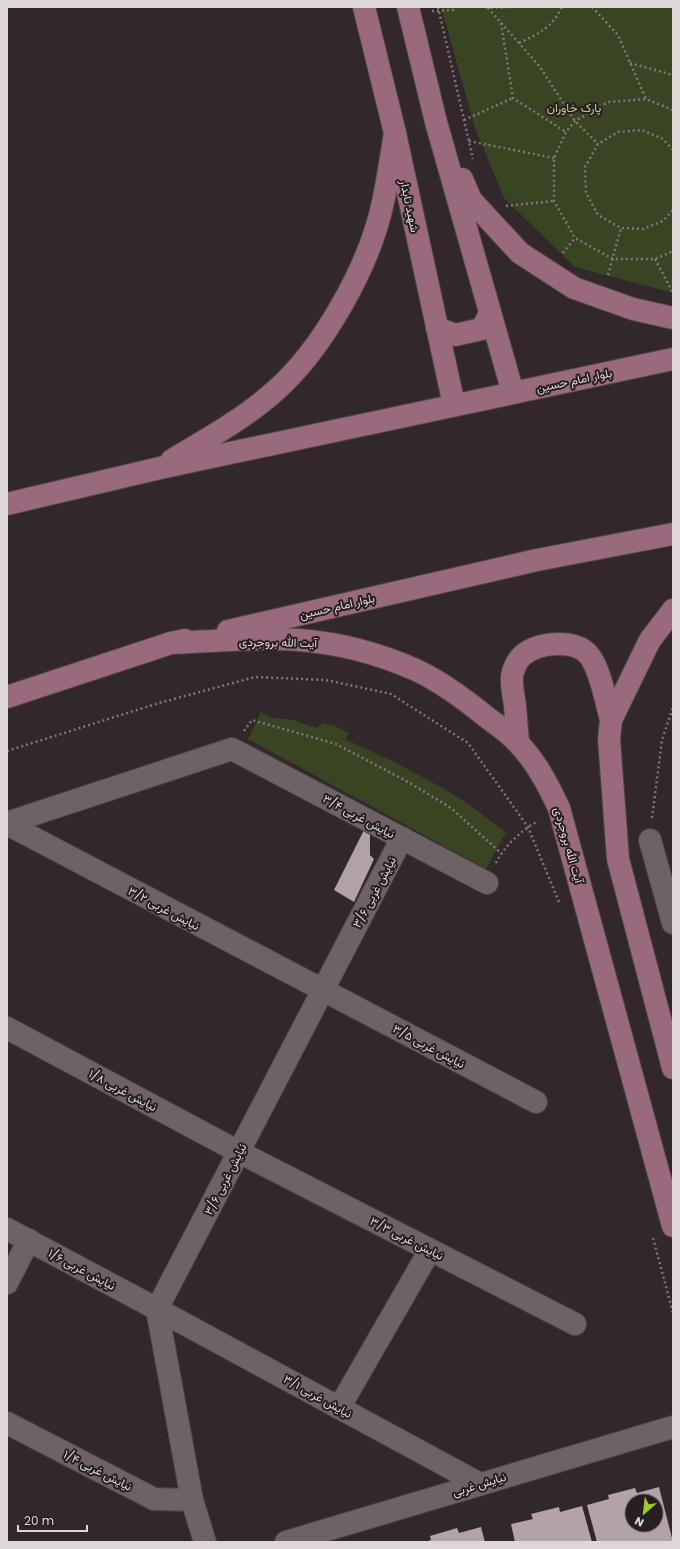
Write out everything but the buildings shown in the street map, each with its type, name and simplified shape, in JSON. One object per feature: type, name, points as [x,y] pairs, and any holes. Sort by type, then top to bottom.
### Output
[{"type":"main road","name":"شهید تابدار","points":[[364,7],[395,133],[454,405]]},
{"type":"main road","points":[[408,7],[436,122],[513,393]]},
{"type":"main road","points":[[436,122],[471,200],[520,253],[574,288],[633,309],[673,318]]},
{"type":"main road","points":[[160,468],[239,418],[275,392],[303,364],[326,331],[363,263],[374,235],[383,203],[395,133]]},
{"type":"main road","points":[[437,328],[455,335],[482,329],[490,313]]},
{"type":"main road","name":"بلوار امام حسین","points":[[7,504],[160,468],[673,358]]},
{"type":"main road","name":"بلوار امام حسین","points":[[7,697],[171,643],[537,560],[673,534]]},
{"type":"main road","points":[[673,610],[650,640],[611,720],[609,739],[618,860],[668,1026],[673,1068]]},
{"type":"main road","name":"آیت الله بروجردی","points":[[171,643],[259,639],[299,640],[332,644],[361,651],[396,662],[422,674],[473,706],[518,742],[541,772],[559,808],[673,1226]]},
{"type":"main road","points":[[518,742],[512,675],[516,665],[523,655],[547,645],[571,645],[582,648],[588,653],[593,660],[597,671],[611,720]]},
{"type":"street","points":[[7,824],[232,749]]},
{"type":"street","name":"نیایش غربی ۳/۴","points":[[232,749],[487,883]]},
{"type":"street","name":"نیایش غربی ۳/۲","points":[[7,824],[323,990]]},
{"type":"street","name":"نیایش غربی ۳/۶","points":[[157,1309],[402,838]]},
{"type":"street","points":[[650,840],[673,923]]},
{"type":"street","name":"نیایش غربی ۳/۵","points":[[323,990],[536,1102]]},
{"type":"street","name":"نیایش غربی ۱/۸","points":[[7,1028],[239,1152]]},
{"type":"street","name":"نیایش غربی ۳/۳","points":[[239,1152],[575,1324]]},
{"type":"street","name":"نیایش غربی ۱/۶","points":[[7,1229],[157,1309]]},
{"type":"street","points":[[7,1283],[29,1240]]},
{"type":"street","points":[[339,1408],[430,1250]]},
{"type":"street","points":[[157,1309],[192,1500],[205,1542]]},
{"type":"street","name":"نیایش غربی ۳/۱","points":[[157,1309],[480,1484]]},
{"type":"street","name":"نیایش غربی ۱/۴","points":[[7,1423],[154,1499],[192,1500]]},
{"type":"street","name":"نیایش غربی","points":[[286,1542],[673,1427]]},
{"type":"path","points":[[438,7],[474,163]]},
{"type":"path","points":[[487,8],[513,7]]},
{"type":"path","points":[[518,43],[537,34],[556,19],[562,7]]},
{"type":"path","points":[[592,7],[618,35],[646,99]]},
{"type":"path","points":[[487,8],[540,67],[575,122],[598,144]]},
{"type":"path","points":[[501,22],[513,98],[566,132]]},
{"type":"path","points":[[630,63],[673,75]]},
{"type":"path","points":[[464,120],[513,98]]},
{"type":"path","points":[[673,110],[646,99],[608,102],[575,122],[566,132],[554,158],[554,201],[575,238],[613,259],[655,259],[673,251]]},
{"type":"path","points":[[673,150],[663,139],[642,130],[618,132],[598,144],[586,167],[586,193],[598,215],[621,228],[643,229],[663,221],[673,210]]},
{"type":"path","points":[[469,141],[554,158]]},
{"type":"path","points":[[503,206],[554,201]]},
{"type":"path","points":[[606,282],[621,228]]},
{"type":"path","points":[[562,254],[575,238]]},
{"type":"path","points":[[655,259],[673,293]]},
{"type":"path","points":[[650,840],[662,740],[673,707]]},
{"type":"path","points":[[232,749],[252,720],[336,744],[408,782],[451,808],[501,853]]},
{"type":"path","points":[[487,883],[501,853],[528,827],[559,808]]},
{"type":"green space","name":"پارک خاوران","points":[[441,7],[673,7],[673,293],[575,267],[504,198],[475,128]]},
{"type":"green space","points":[[261,712],[269,717],[293,720],[316,728],[323,723],[333,725],[349,733],[345,739],[394,762],[441,787],[465,802],[506,832],[486,869],[248,739]]}]
